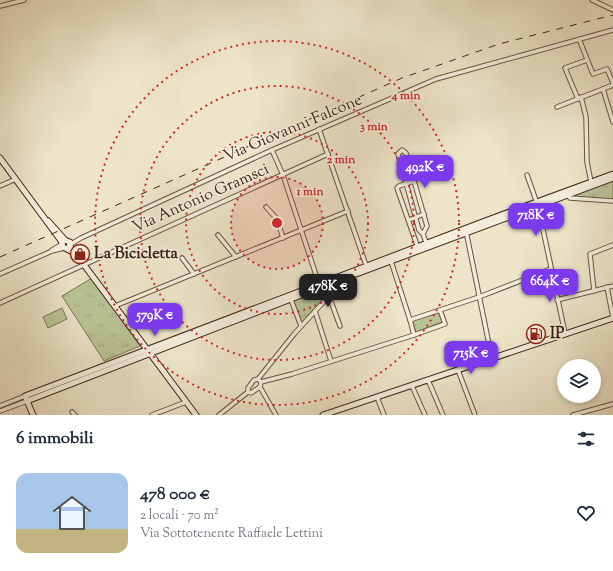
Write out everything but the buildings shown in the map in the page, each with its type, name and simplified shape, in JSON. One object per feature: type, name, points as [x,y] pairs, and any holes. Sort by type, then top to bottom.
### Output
[{"type":"street","points":[[0,6],[24,0]]},
{"type":"street","points":[[592,0],[613,10]]},
{"type":"street","name":"Via Giovanni Falcone","points":[[0,274],[272,150],[436,79],[613,30]]},
{"type":"street","points":[[557,107],[613,84],[607,69],[593,74],[579,39]]},
{"type":"street","points":[[587,60],[565,68],[586,117],[587,167],[591,182]]},
{"type":"street","points":[[603,89],[613,122]]},
{"type":"street","points":[[320,129],[367,268]]},
{"type":"street","points":[[272,150],[283,175],[319,284]]},
{"type":"street","points":[[424,234],[428,228],[406,153],[402,150],[398,154],[419,230],[424,234],[427,245]]},
{"type":"street","name":"Via Antonio Gramsci","points":[[0,303],[328,154]]},
{"type":"street","points":[[0,158],[46,219],[85,265],[150,350],[196,415]]},
{"type":"street","points":[[0,406],[26,398],[291,297],[340,280],[418,248],[613,174]]},
{"type":"street","points":[[527,175],[537,204],[565,333]]},
{"type":"street","points":[[566,193],[613,178]]},
{"type":"street","points":[[0,186],[16,179]]},
{"type":"street","points":[[414,181],[397,188],[418,248]]},
{"type":"street","points":[[566,193],[570,198],[613,201]]},
{"type":"street","points":[[266,207],[277,219],[283,238]]},
{"type":"street","points":[[115,306],[348,211]]},
{"type":"street","points":[[408,220],[424,214]]},
{"type":"street","points":[[466,231],[492,359]]},
{"type":"street","points":[[218,235],[236,257]]},
{"type":"street","points":[[594,291],[590,254],[613,245]]},
{"type":"street","points":[[291,297],[319,284],[391,261],[418,248]]},
{"type":"street","points":[[182,258],[194,274]]},
{"type":"street","points":[[391,261],[414,335]]},
{"type":"street","points":[[410,320],[550,269]]},
{"type":"street","points":[[276,415],[260,387],[259,380],[301,326],[329,296],[340,280]]},
{"type":"street","points":[[557,300],[613,286]]},
{"type":"street","points":[[323,415],[613,318],[607,287]]},
{"type":"street","points":[[329,296],[340,326]]},
{"type":"street","points":[[291,297],[301,326]]},
{"type":"street","points":[[248,392],[248,388],[254,380],[292,374],[444,324],[440,310]]},
{"type":"street","points":[[315,311],[331,361]]},
{"type":"street","points":[[458,370],[475,415]]},
{"type":"street","points":[[428,380],[443,415]]},
{"type":"street","points":[[412,386],[425,415]]},
{"type":"street","points":[[219,415],[248,392],[251,393],[260,387]]},
{"type":"street","points":[[377,397],[384,415]]},
{"type":"street","points":[[0,411],[26,398]]},
{"type":"street","points":[[26,398],[33,415]]},
{"type":"street","points":[[153,415],[186,402]]},
{"type":"street","points":[[573,415],[613,404]]},
{"type":"street","points":[[72,412],[75,415]]},
{"type":"green space","points":[[613,180],[613,200],[570,196]]},
{"type":"green space","points":[[92,278],[140,346],[104,361],[62,296]]},
{"type":"green space","points":[[337,283],[336,285],[302,323],[292,300]]},
{"type":"green space","points":[[62,308],[67,319],[48,328],[43,317]]},
{"type":"green space","points":[[439,312],[442,322],[416,332],[412,321]]},
{"type":"railway","points":[[0,257],[402,78],[499,44],[613,15]]},
{"type":"place","name":"La Bicicletta","points":[[80,254]]},
{"type":"place","name":"IP","points":[[536,334]]}]
